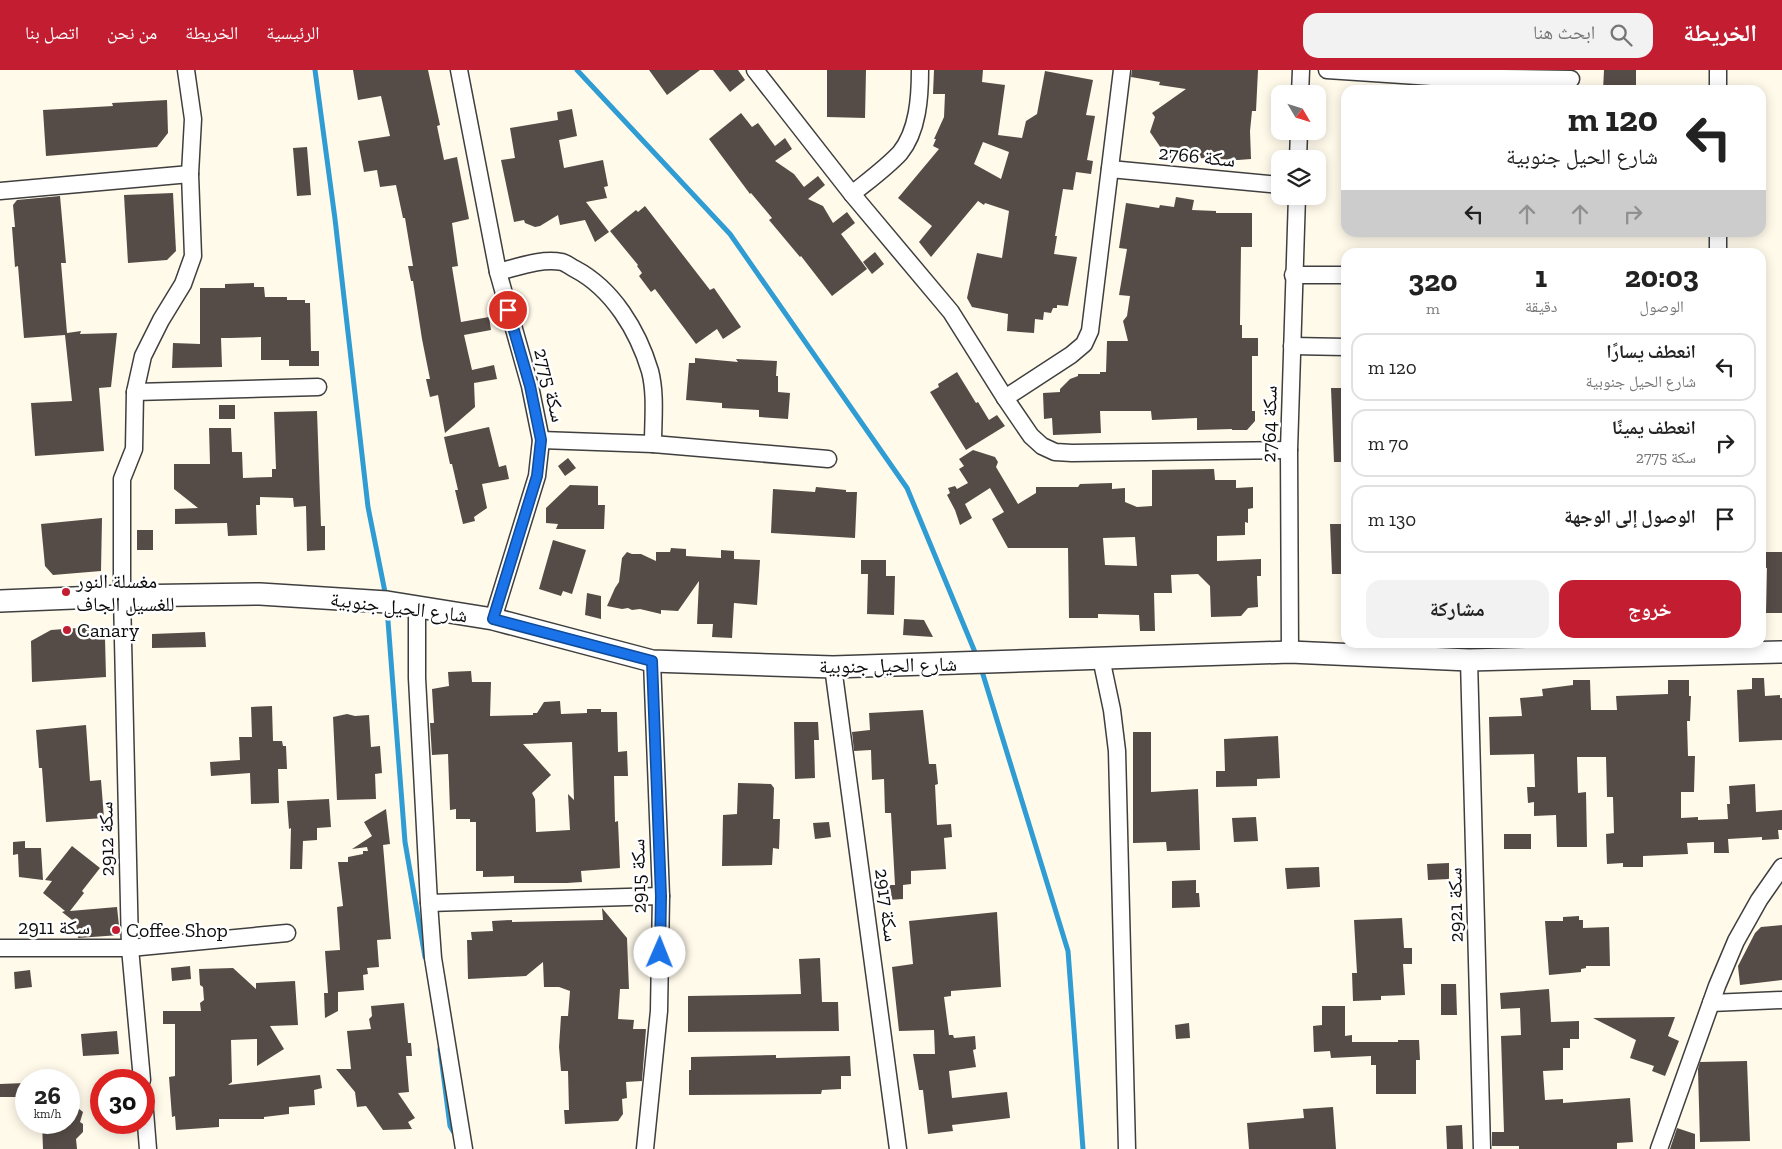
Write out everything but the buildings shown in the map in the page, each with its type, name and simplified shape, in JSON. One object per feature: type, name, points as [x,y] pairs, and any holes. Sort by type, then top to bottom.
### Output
[{"type":"street","name":"سكة 2912","points":[[141,1069],[130,948],[122,596],[122,479],[134,449],[136,392],[144,356],[161,320],[183,284],[193,256],[190,174],[192,119],[186,70]]},
{"type":"street","name":"سكة 2775","points":[[458,70],[498,272],[530,386],[541,440],[537,476],[493,619]]},
{"type":"street","points":[[756,70],[852,194],[952,312],[1005,398],[1031,436],[1042,446],[1055,452],[1290,450]]},
{"type":"street","points":[[852,194],[900,152],[912,131],[920,97],[920,70]]},
{"type":"street","points":[[1005,398],[1071,355],[1084,344],[1090,331],[1122,70]]},
{"type":"street","points":[[1300,85],[1301,70]]},
{"type":"street","points":[[1327,70],[1432,77],[1571,79]]},
{"type":"street","points":[[1718,70],[1718,85]]},
{"type":"street","name":"سكة 2766","points":[[1110,169],[1271,184]]},
{"type":"street","points":[[0,191],[190,174]]},
{"type":"street","name":"سكة 2764","points":[[1290,652],[1290,450],[1293,275],[1297,205]]},
{"type":"street","points":[[498,272],[542,262],[562,262],[586,274],[610,296],[638,341],[650,372],[654,408],[653,444]]},
{"type":"street","points":[[1293,275],[1341,275]]},
{"type":"street","points":[[1292,346],[1341,347]]},
{"type":"street","points":[[136,392],[318,388]]},
{"type":"street","points":[[541,440],[653,444],[828,459]]},
{"type":"street","name":"شارع الحيل جنوبية","points":[[0,601],[122,596],[260,594],[387,602],[493,619],[652,661],[833,667],[1290,652],[1469,660],[1734,648],[1782,652]]},
{"type":"street","points":[[418,607],[417,678],[433,958],[464,1149]]},
{"type":"street","points":[[1102,658],[1112,710],[1117,752],[1127,1149]]},
{"type":"street","name":"سكة 2921","points":[[1469,660],[1482,1149]]},
{"type":"street","name":"سكة 2915","points":[[644,1149],[659,1011],[661,896],[652,661]]},
{"type":"street","name":"سكة 2917","points":[[833,667],[898,1149]]},
{"type":"street","points":[[1659,1149],[1710,1003],[1736,941],[1759,900],[1782,867]]},
{"type":"street","points":[[429,904],[661,896]]},
{"type":"street","name":"سكة 2911","points":[[0,948],[130,948],[287,933]]},
{"type":"street","points":[[1710,1003],[1782,1000]]},
{"type":"street","points":[[147,1134],[148,1149]]},
{"type":"waterway","points":[[315,70],[335,219],[368,507],[386,597]]},
{"type":"waterway","points":[[577,70],[730,234],[907,488],[977,657]]},
{"type":"waterway","points":[[387,608],[405,842],[425,957]]},
{"type":"waterway","points":[[981,668],[1068,951],[1083,1149]]},
{"type":"waterway","points":[[440,1049],[450,1126],[456,1136]]},
{"type":"place","name":"مغسلة النور للغسيل الجاف","points":[[66,592]]},
{"type":"place","name":"Canary","points":[[67,630]]},
{"type":"place","name":"Coffee Shop","points":[[116,930]]},
{"type":"route","points":[[508,310],[530,386],[541,440],[537,476],[493,619],[652,661],[661,896],[660,953]]}]
